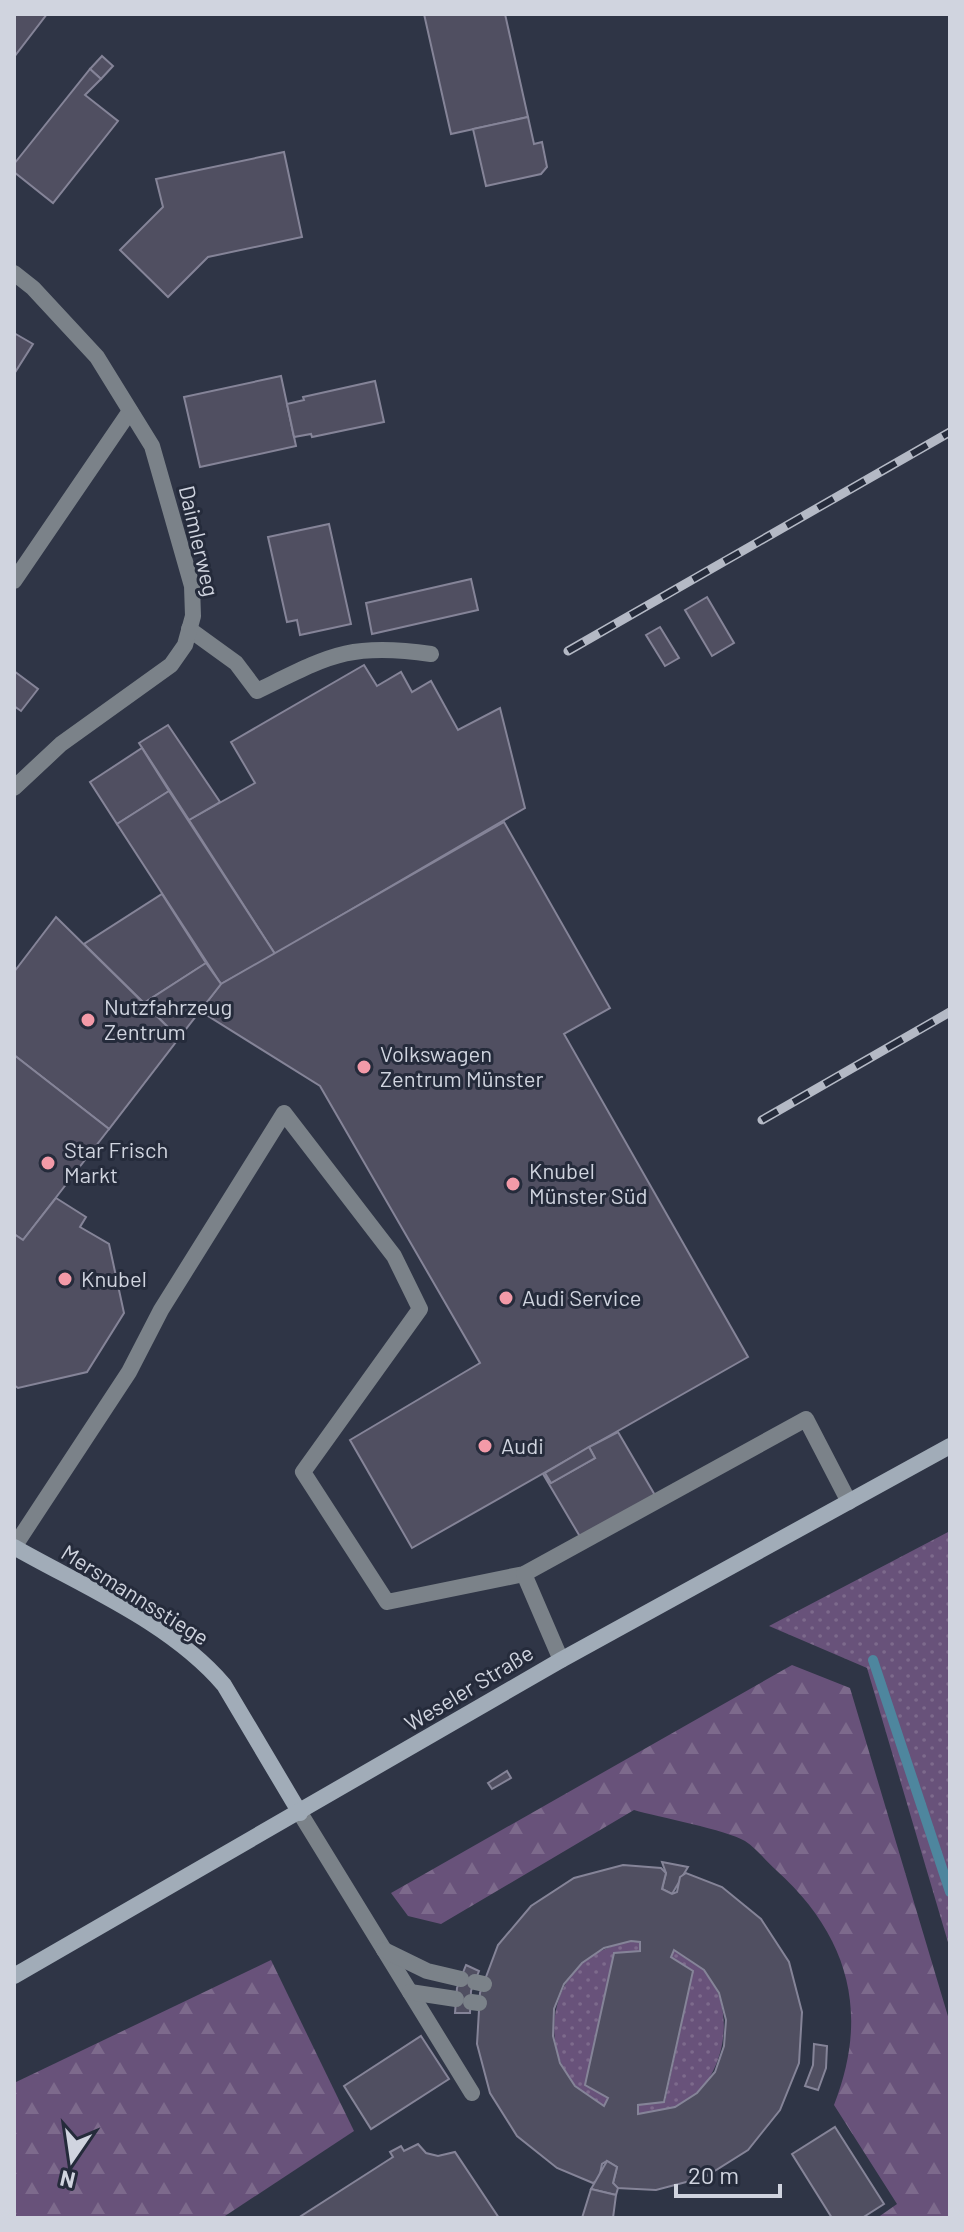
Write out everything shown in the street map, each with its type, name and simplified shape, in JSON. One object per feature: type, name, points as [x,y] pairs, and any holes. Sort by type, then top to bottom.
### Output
[{"type":"main road","name":"Weseler Straße","points":[[14,1976],[561,1660],[950,1446]]},
{"type":"main road","name":"Mersmannsstiege","points":[[14,1547],[164,1633],[209,1667],[231,1696],[300,1813]]},
{"type":"street","name":"Daimlerweg","points":[[14,273],[33,288],[97,357],[152,446],[192,586],[193,616],[185,645],[171,665],[61,744],[14,788]]},
{"type":"street","points":[[14,581],[130,411]]},
{"type":"street","points":[[189,629],[236,663],[257,691],[321,659],[355,649],[384,647],[431,654]]},
{"type":"street","points":[[14,1547],[129,1372],[161,1310],[284,1113],[394,1256],[420,1309],[303,1472],[387,1602],[524,1574],[806,1419],[849,1502]]},
{"type":"street","points":[[524,1574],[561,1660]]},
{"type":"street","points":[[300,1813],[472,2093]]},
{"type":"street","points":[[384,1950],[427,1971],[473,1982]]},
{"type":"street","points":[[410,1992],[469,2001]]},
{"type":"green space","points":[[950,1531],[950,1949],[867,1668],[769,1626]]},
{"type":"green space","points":[[792,1665],[850,1688],[950,2023],[950,2218],[877,2218],[897,2204],[834,2105],[845,2071],[851,2008],[846,1978],[836,1949],[801,1895],[745,1841],[708,1828],[634,1810],[441,1924],[408,1916],[391,1893]]},
{"type":"green space","points":[[631,1941],[640,1942],[640,1951],[616,1954],[585,2085],[608,2098],[604,2106],[585,2095],[571,2080],[555,2042],[554,2022],[558,2001],[580,1965],[597,1953]]},
{"type":"green space","points":[[674,1950],[700,1966],[717,1990],[724,2017],[722,2047],[712,2074],[694,2096],[669,2111],[638,2114],[638,2105],[665,2102],[693,1971],[671,1957]]},
{"type":"green space","points":[[271,1960],[354,2131],[222,2218],[14,2218],[14,2083]]},
{"type":"building","points":[[14,14],[47,14],[14,57]]},
{"type":"building","points":[[424,14],[505,14],[528,117],[451,134]]},
{"type":"building","points":[[102,56],[113,66],[101,79],[90,69]]},
{"type":"building","points":[[90,69],[101,79],[85,95],[118,121],[53,203],[14,172],[14,164]]},
{"type":"building","points":[[528,117],[534,144],[542,142],[547,167],[541,174],[486,186],[473,129]]},
{"type":"building","points":[[284,152],[302,237],[208,257],[168,297],[120,250],[163,207],[156,179]]},
{"type":"building","points":[[14,333],[33,344],[14,374]]},
{"type":"building","points":[[281,376],[296,446],[200,467],[184,397]]},
{"type":"building","points":[[375,381],[384,422],[312,437],[311,434],[294,437],[287,404],[304,400],[303,397]]},
{"type":"building","points":[[329,524],[351,624],[300,635],[297,620],[287,622],[268,537]]},
{"type":"building","points":[[471,579],[478,610],[372,634],[366,603]]},
{"type":"building","points":[[707,597],[734,643],[712,656],[685,610]]},
{"type":"building","points":[[660,627],[679,658],[665,666],[646,635]]},
{"type":"building","points":[[364,665],[377,686],[401,672],[412,692],[431,681],[458,730],[500,708],[525,808],[275,954],[189,820],[255,783],[231,742]]},
{"type":"building","points":[[14,671],[38,689],[21,711],[14,706]]},
{"type":"building","points":[[168,725],[220,802],[189,820],[139,743]]},
{"type":"building","points":[[142,748],[169,791],[117,824],[90,782]]},
{"type":"building","points":[[169,791],[275,954],[221,984],[117,824]]},
{"type":"building","name":"Knubel Münster Süd","points":[[504,822],[610,1008],[564,1034],[748,1357],[412,1548],[350,1440],[480,1363],[320,1086],[200,1011],[221,984]]},
{"type":"building","points":[[162,894],[206,963],[144,1003],[84,944]]},
{"type":"building","name":"Nutzfahrzeug Zentrum","points":[[56,917],[179,1038],[109,1129],[14,1055],[14,972]]},
{"type":"building","points":[[206,963],[221,984],[179,1038],[144,1003]]},
{"type":"building","name":"Star Frisch Markt","points":[[14,1055],[109,1129],[23,1240],[14,1234]]},
{"type":"building","name":"Knubel","points":[[56,1198],[86,1217],[80,1227],[109,1244],[124,1313],[87,1372],[18,1388],[14,1385],[14,1234],[23,1240]]},
{"type":"building","points":[[618,1432],[656,1497],[582,1540],[543,1474],[551,1483],[595,1458],[589,1447]]},
{"type":"building","points":[[589,1447],[595,1458],[551,1483],[545,1473]]},
{"type":"building","points":[[507,1771],[511,1778],[492,1789],[488,1783]]},
{"type":"building","points":[[662,1862],[688,1867],[672,1894],[662,1889],[666,1873]]},
{"type":"building","points":[[623,1865],[661,1868],[666,1873],[662,1889],[672,1894],[677,1892],[680,1877],[686,1873],[722,1887],[761,1919],[789,1962],[802,2012],[799,2063],[780,2110],[748,2150],[705,2177],[656,2190],[617,2188],[613,2183],[617,2167],[607,2161],[602,2164],[599,2179],[593,2183],[557,2168],[517,2136],[490,2093],[477,2044],[480,1993],[498,1945],[531,1906],[574,1878]],"holes":[[[631,1941],[640,1942],[640,1951],[614,1953],[585,2085],[608,2098],[604,2106],[575,2086],[560,2063],[553,2036],[554,2009],[564,1984],[582,1963],[604,1948]],[[674,1950],[704,1970],[719,1993],[726,2020],[724,2046],[715,2072],[697,2093],[675,2107],[638,2114],[638,2105],[664,2102],[693,1971],[671,1957]]]},
{"type":"building","points":[[466,1965],[479,1971],[471,1991],[470,2013],[455,2013],[457,1988]]},
{"type":"building","points":[[421,2036],[449,2079],[371,2129],[344,2086]]},
{"type":"building","points":[[814,2044],[827,2046],[826,2068],[818,2090],[805,2086],[813,2065]]},
{"type":"building","points":[[835,2127],[884,2204],[862,2218],[832,2218],[792,2154]]},
{"type":"building","points":[[418,2144],[426,2153],[438,2156],[455,2152],[499,2218],[298,2218],[393,2157],[390,2152],[401,2146],[404,2151]]},
{"type":"building","points":[[607,2161],[617,2167],[613,2183],[618,2188],[616,2195],[591,2189]]},
{"type":"building","points":[[591,2189],[616,2195],[613,2218],[582,2218]]},
{"type":"waterway","points":[[873,1660],[950,1892]]},
{"type":"railway","points":[[568,651],[950,432]]},
{"type":"railway","points":[[762,1120],[950,1012]]},
{"type":"place","name":"Nutzfahrzeug Zentrum","points":[[88,1020]]},
{"type":"place","name":"Volkswagen Zentrum Münster","points":[[364,1067]]},
{"type":"place","name":"Star Frisch Markt","points":[[48,1163]]},
{"type":"place","name":"Knubel Münster Süd","points":[[513,1184]]},
{"type":"place","name":"Knubel","points":[[65,1279]]},
{"type":"place","name":"Audi Service","points":[[506,1298]]},
{"type":"place","name":"Audi","points":[[485,1446]]}]
